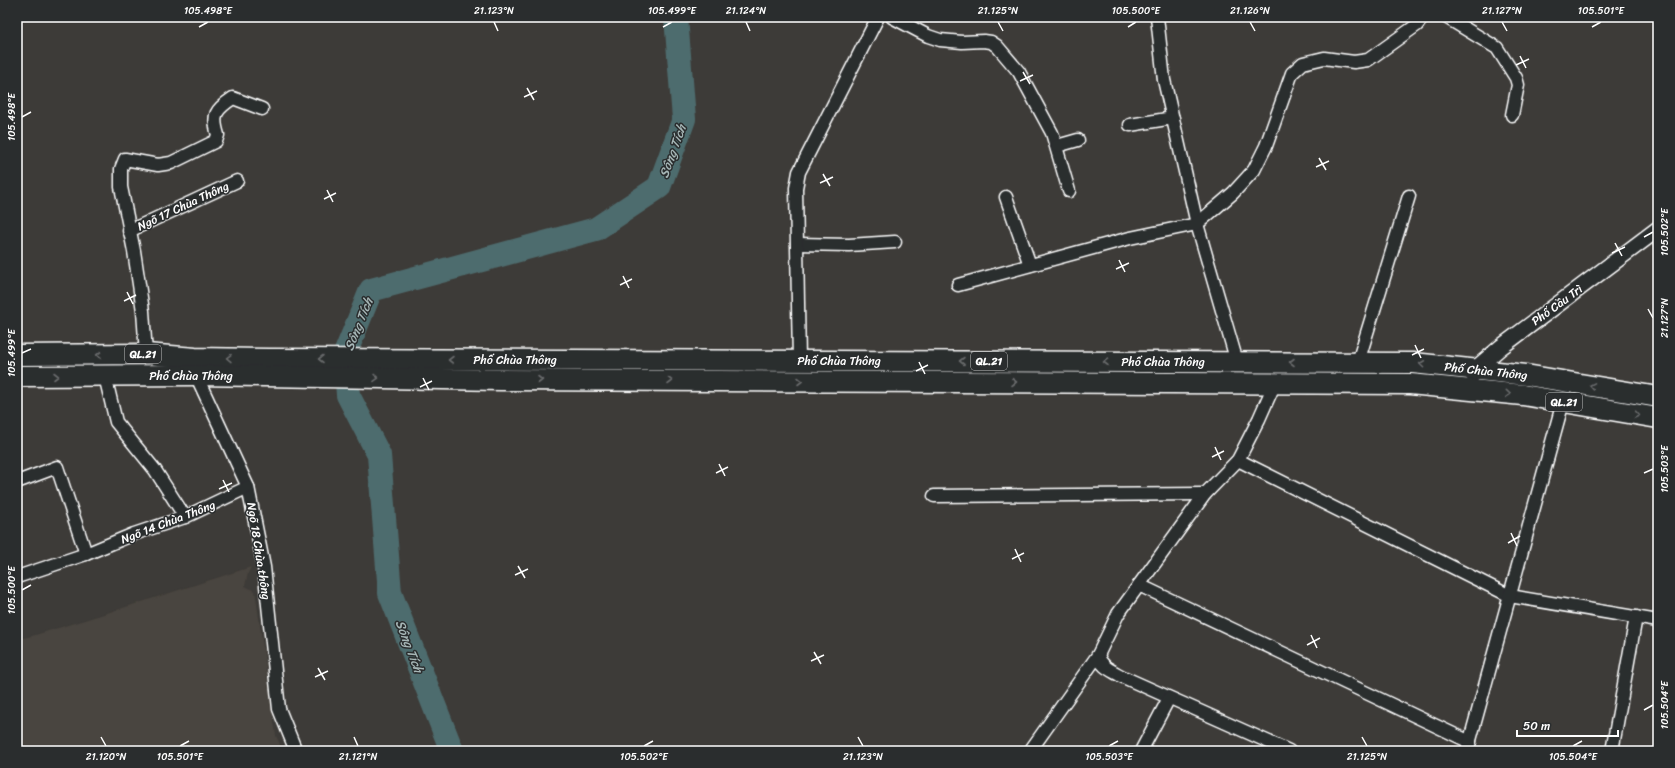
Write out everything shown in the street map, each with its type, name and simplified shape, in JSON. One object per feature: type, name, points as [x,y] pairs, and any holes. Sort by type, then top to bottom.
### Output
[{"type":"highway","name":"Phố Chùa Thông","points":[[17,355],[146,354],[196,367]]},
{"type":"highway","name":"Phố Chùa Thông","points":[[268,368],[504,360],[1413,363],[1526,375],[1658,397]]},
{"type":"highway","name":"Phố Chùa Thông","points":[[17,376],[105,376],[196,367],[268,368],[501,380],[1410,384],[1522,395],[1658,418]]},
{"type":"street","points":[[799,361],[796,188],[799,172],[878,17]]},
{"type":"street","points":[[892,17],[928,36],[940,40],[962,42],[984,41],[991,42],[997,46],[1008,58],[1022,78],[1052,133],[1069,191]]},
{"type":"street","points":[[1157,17],[1164,80],[1197,224],[1237,362]]},
{"type":"street","points":[[958,285],[984,277],[1017,270],[1030,265],[1063,258],[1130,238],[1197,224],[1232,193],[1254,170],[1266,146],[1292,73],[1303,62],[1324,58],[1354,62],[1368,60],[1417,25],[1423,17]]},
{"type":"street","points":[[1446,17],[1497,48],[1500,52],[1516,78],[1518,85],[1512,115]]},
{"type":"street","name":"Ngõ 17 Chùa Thông","points":[[146,354],[143,311],[121,187],[121,169],[125,159],[158,165],[172,163],[216,141],[218,135],[214,121],[220,107],[233,98],[262,109]]},
{"type":"street","points":[[1130,125],[1173,118]]},
{"type":"street","points":[[1057,146],[1078,140]]},
{"type":"street","name":"Ngõ 17 Chùa Thông","points":[[130,231],[238,181]]},
{"type":"street","points":[[1358,362],[1409,196]]},
{"type":"street","points":[[1006,197],[1030,265]]},
{"type":"street","name":"Phố Cầu Trì","points":[[1474,370],[1501,347],[1658,229]]},
{"type":"street","points":[[797,244],[849,245],[895,242]]},
{"type":"street","name":"Ngõ 18 Chùa thông","points":[[196,367],[248,487],[264,567],[279,709],[296,751]]},
{"type":"street","points":[[1470,390],[1474,370]]},
{"type":"street","points":[[105,376],[116,422],[155,470],[185,517]]},
{"type":"street","points":[[1030,751],[1098,655],[1118,614],[1205,494],[1238,460],[1275,383]]},
{"type":"street","points":[[1139,585],[1469,746],[1563,402]]},
{"type":"street","points":[[1238,460],[1510,596],[1658,621]]},
{"type":"street","points":[[17,482],[56,467],[86,554]]},
{"type":"street","name":"Ngõ 14 Chùa Thông","points":[[18,575],[86,554],[134,534],[185,517],[248,487]]},
{"type":"street","points":[[934,496],[1205,494]]},
{"type":"street","points":[[1612,751],[1636,617]]},
{"type":"street","points":[[1098,655],[1103,666],[1121,676],[1289,751]]},
{"type":"street","points":[[1141,751],[1169,698]]},
{"type":"shaded area","points":[[251,567],[245,586],[255,591],[276,736],[283,751],[17,751],[17,636],[19,639],[32,636]]},
{"type":"waterway","name":"Sông Tích","points":[[452,751],[390,593],[379,455],[348,395],[345,354],[371,290],[596,229],[659,187],[684,119],[676,17]]}]
